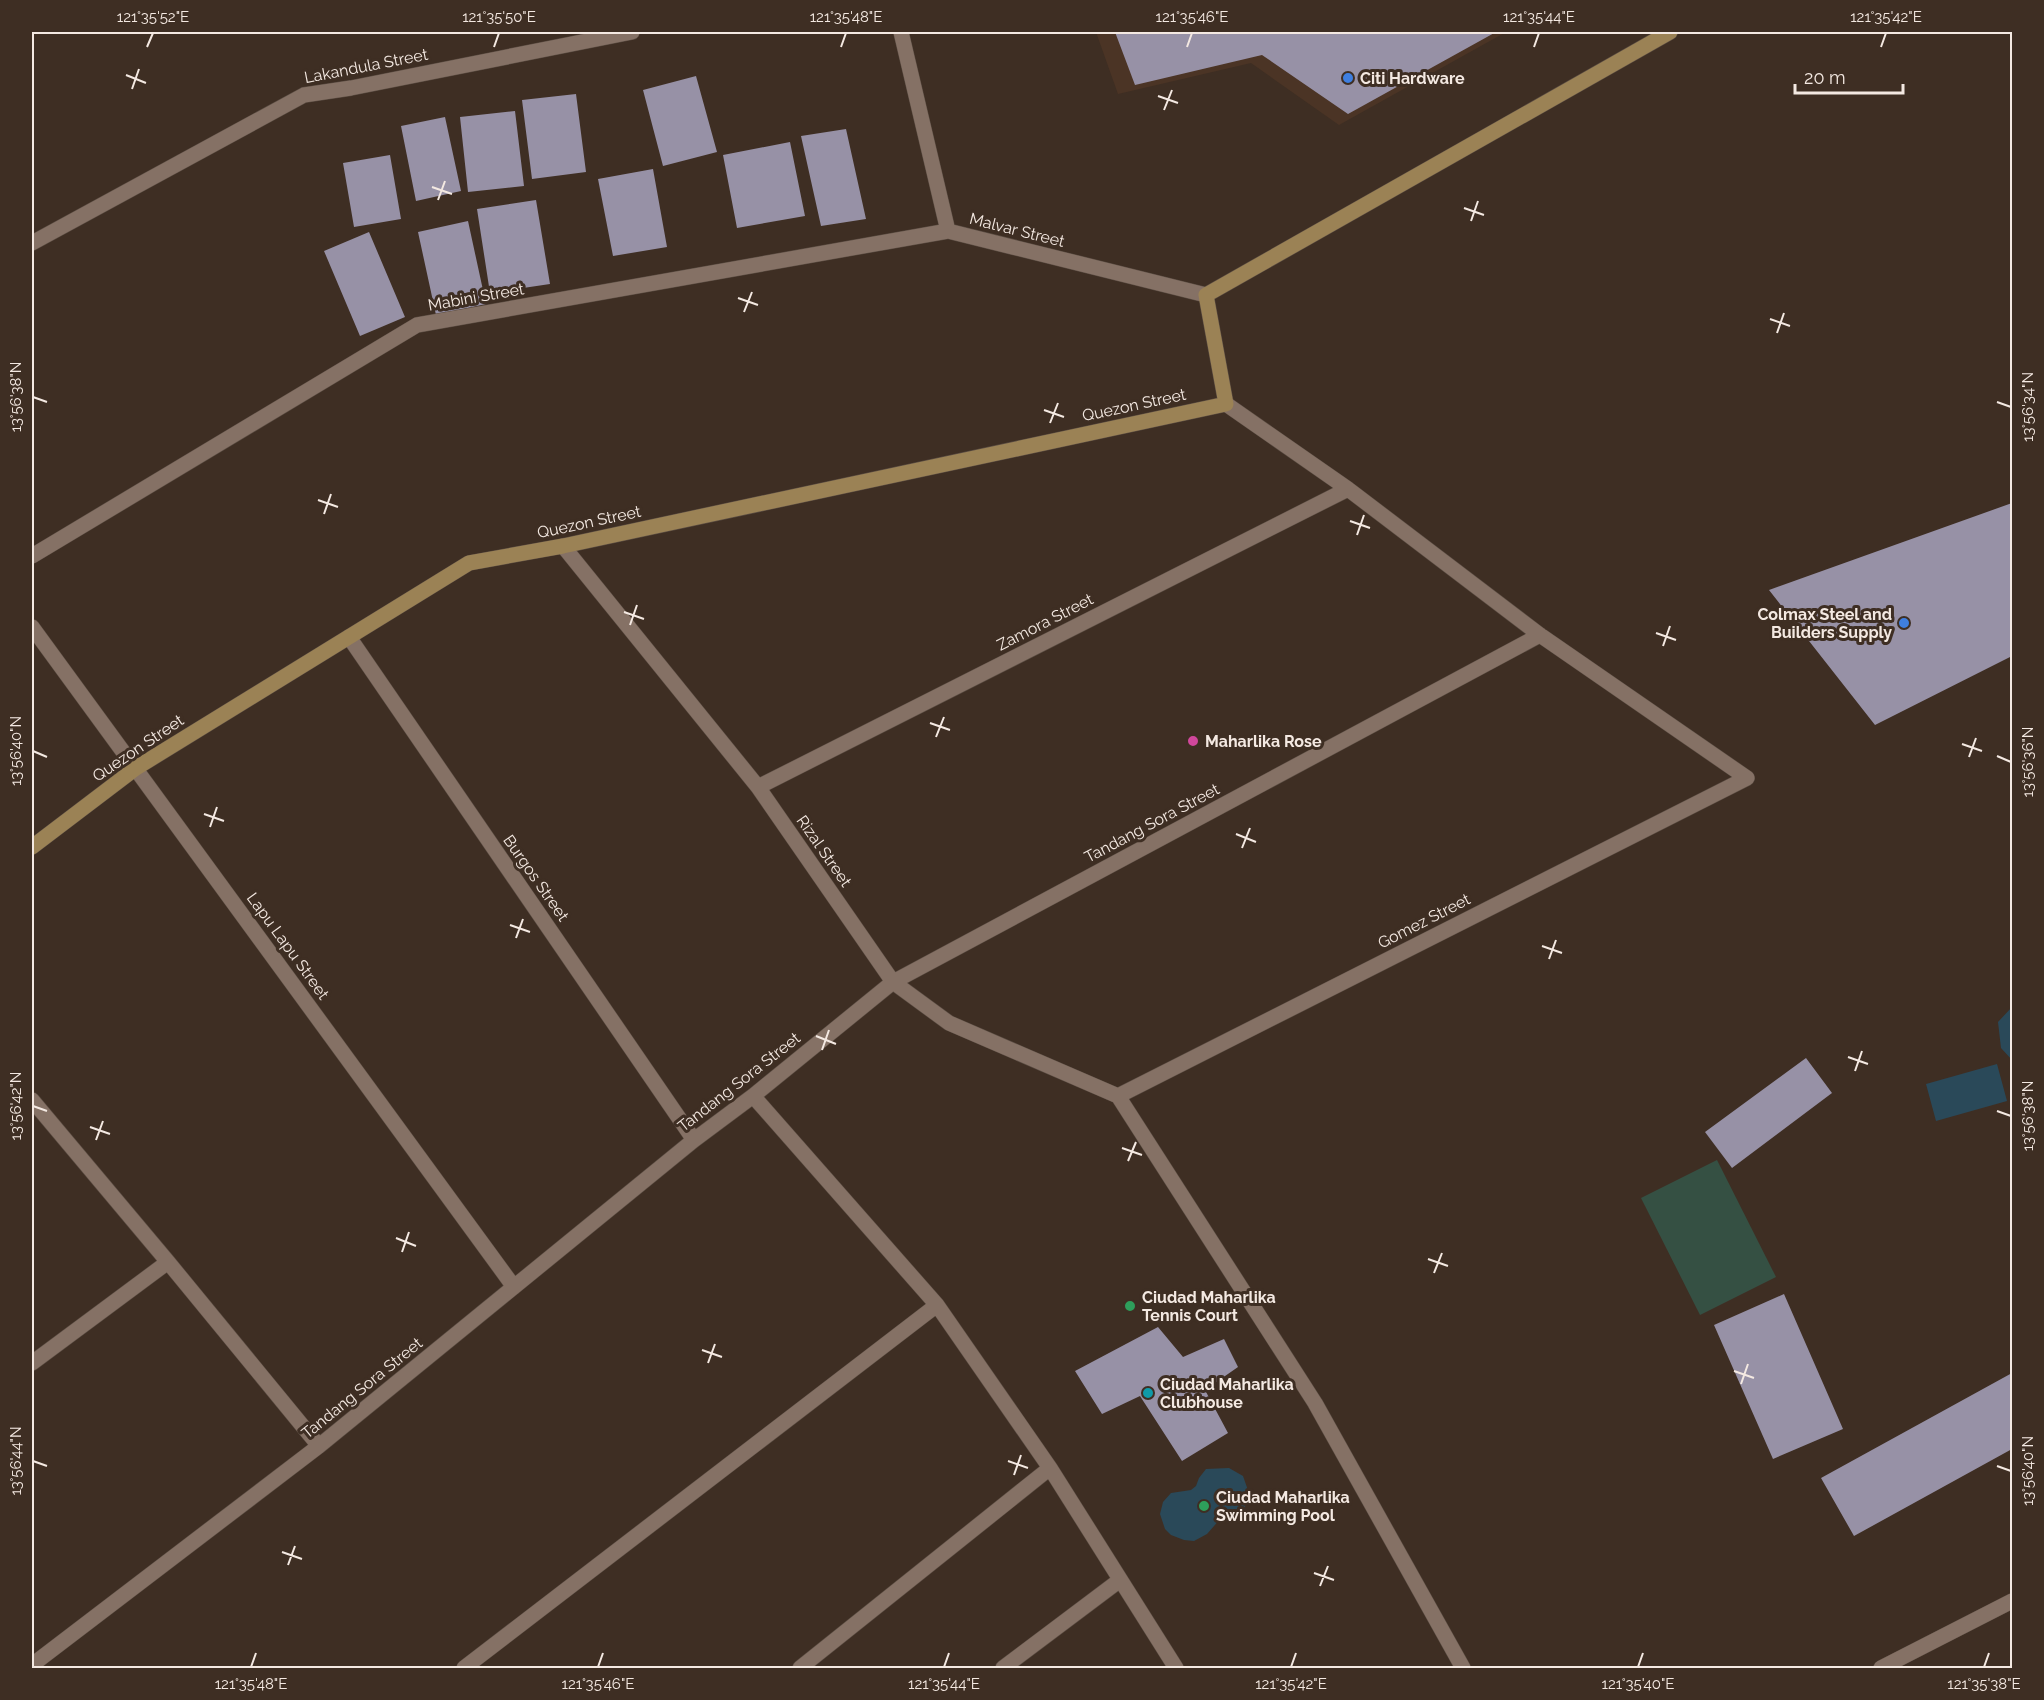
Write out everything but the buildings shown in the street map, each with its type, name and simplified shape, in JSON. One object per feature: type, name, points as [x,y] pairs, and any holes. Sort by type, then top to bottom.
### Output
[{"type":"street","name":"Lakandula Street","points":[[32,243],[304,95],[363,86],[632,32]]},
{"type":"street","name":"Malvar Street","points":[[901,32],[948,231],[1206,295]]},
{"type":"street","points":[[1540,635],[1348,489],[1226,404],[1206,295],[1670,32]]},
{"type":"street","name":"Mabini Street","points":[[32,556],[417,326],[948,231]]},
{"type":"street","name":"Quezon Street","points":[[32,847],[136,768],[469,563],[563,546],[1226,404]]},
{"type":"street","name":"Zamora Street","points":[[758,787],[1348,489]]},
{"type":"street","name":"Rizal Street","points":[[563,546],[758,787],[892,982],[949,1023],[1118,1095]]},
{"type":"street","name":"Lapu Lapu Street","points":[[32,627],[514,1287]]},
{"type":"street","name":"Gomez Street","points":[[1118,1095],[1747,778],[1540,635]]},
{"type":"street","name":"Tandang Sora Street","points":[[32,1665],[319,1446],[694,1140],[753,1096],[892,982],[1540,635]]},
{"type":"street","name":"Burgos Street","points":[[349,637],[694,1140]]},
{"type":"street","points":[[1118,1095],[1316,1402],[1463,1668]]},
{"type":"street","points":[[753,1096],[938,1305],[1050,1468],[1176,1668]]},
{"type":"street","points":[[32,1100],[319,1446]]},
{"type":"street","points":[[32,1363],[168,1262]]},
{"type":"street","points":[[464,1668],[938,1305]]},
{"type":"street","points":[[800,1668],[1050,1468]]},
{"type":"street","points":[[1003,1668],[1120,1580]]},
{"type":"street","points":[[1881,1668],[2013,1601]]},
{"type":"shaded area","name":"Citi Hardware","points":[[1096,32],[1506,32],[1339,125],[1251,63],[1118,94]]},
{"type":"green space","points":[[1717,1160],[1776,1277],[1700,1315],[1641,1198]]},
{"type":"water","points":[[2012,1007],[2012,1060],[2001,1048],[1998,1022]]},
{"type":"water","points":[[1997,1064],[2007,1101],[1936,1121],[1926,1084]]},
{"type":"water","name":"Ciudad Maharlika Swimming Pool","points":[[1229,1468],[1243,1476],[1250,1496],[1243,1511],[1221,1518],[1207,1534],[1194,1541],[1171,1535],[1165,1529],[1160,1514],[1163,1502],[1171,1493],[1191,1490],[1206,1469]]},
{"type":"place","name":"Citi Hardware","points":[[1348,78]]},
{"type":"place","name":"Colmax Steel and Builders Supply","points":[[1904,623]]},
{"type":"place","name":"Maharlika Rose","points":[[1193,741]]},
{"type":"place","name":"Ciudad Maharlika Tennis Court","points":[[1130,1306]]},
{"type":"place","name":"Ciudad Maharlika Clubhouse","points":[[1148,1393]]},
{"type":"place","name":"Ciudad Maharlika Swimming Pool","points":[[1204,1506]]}]
